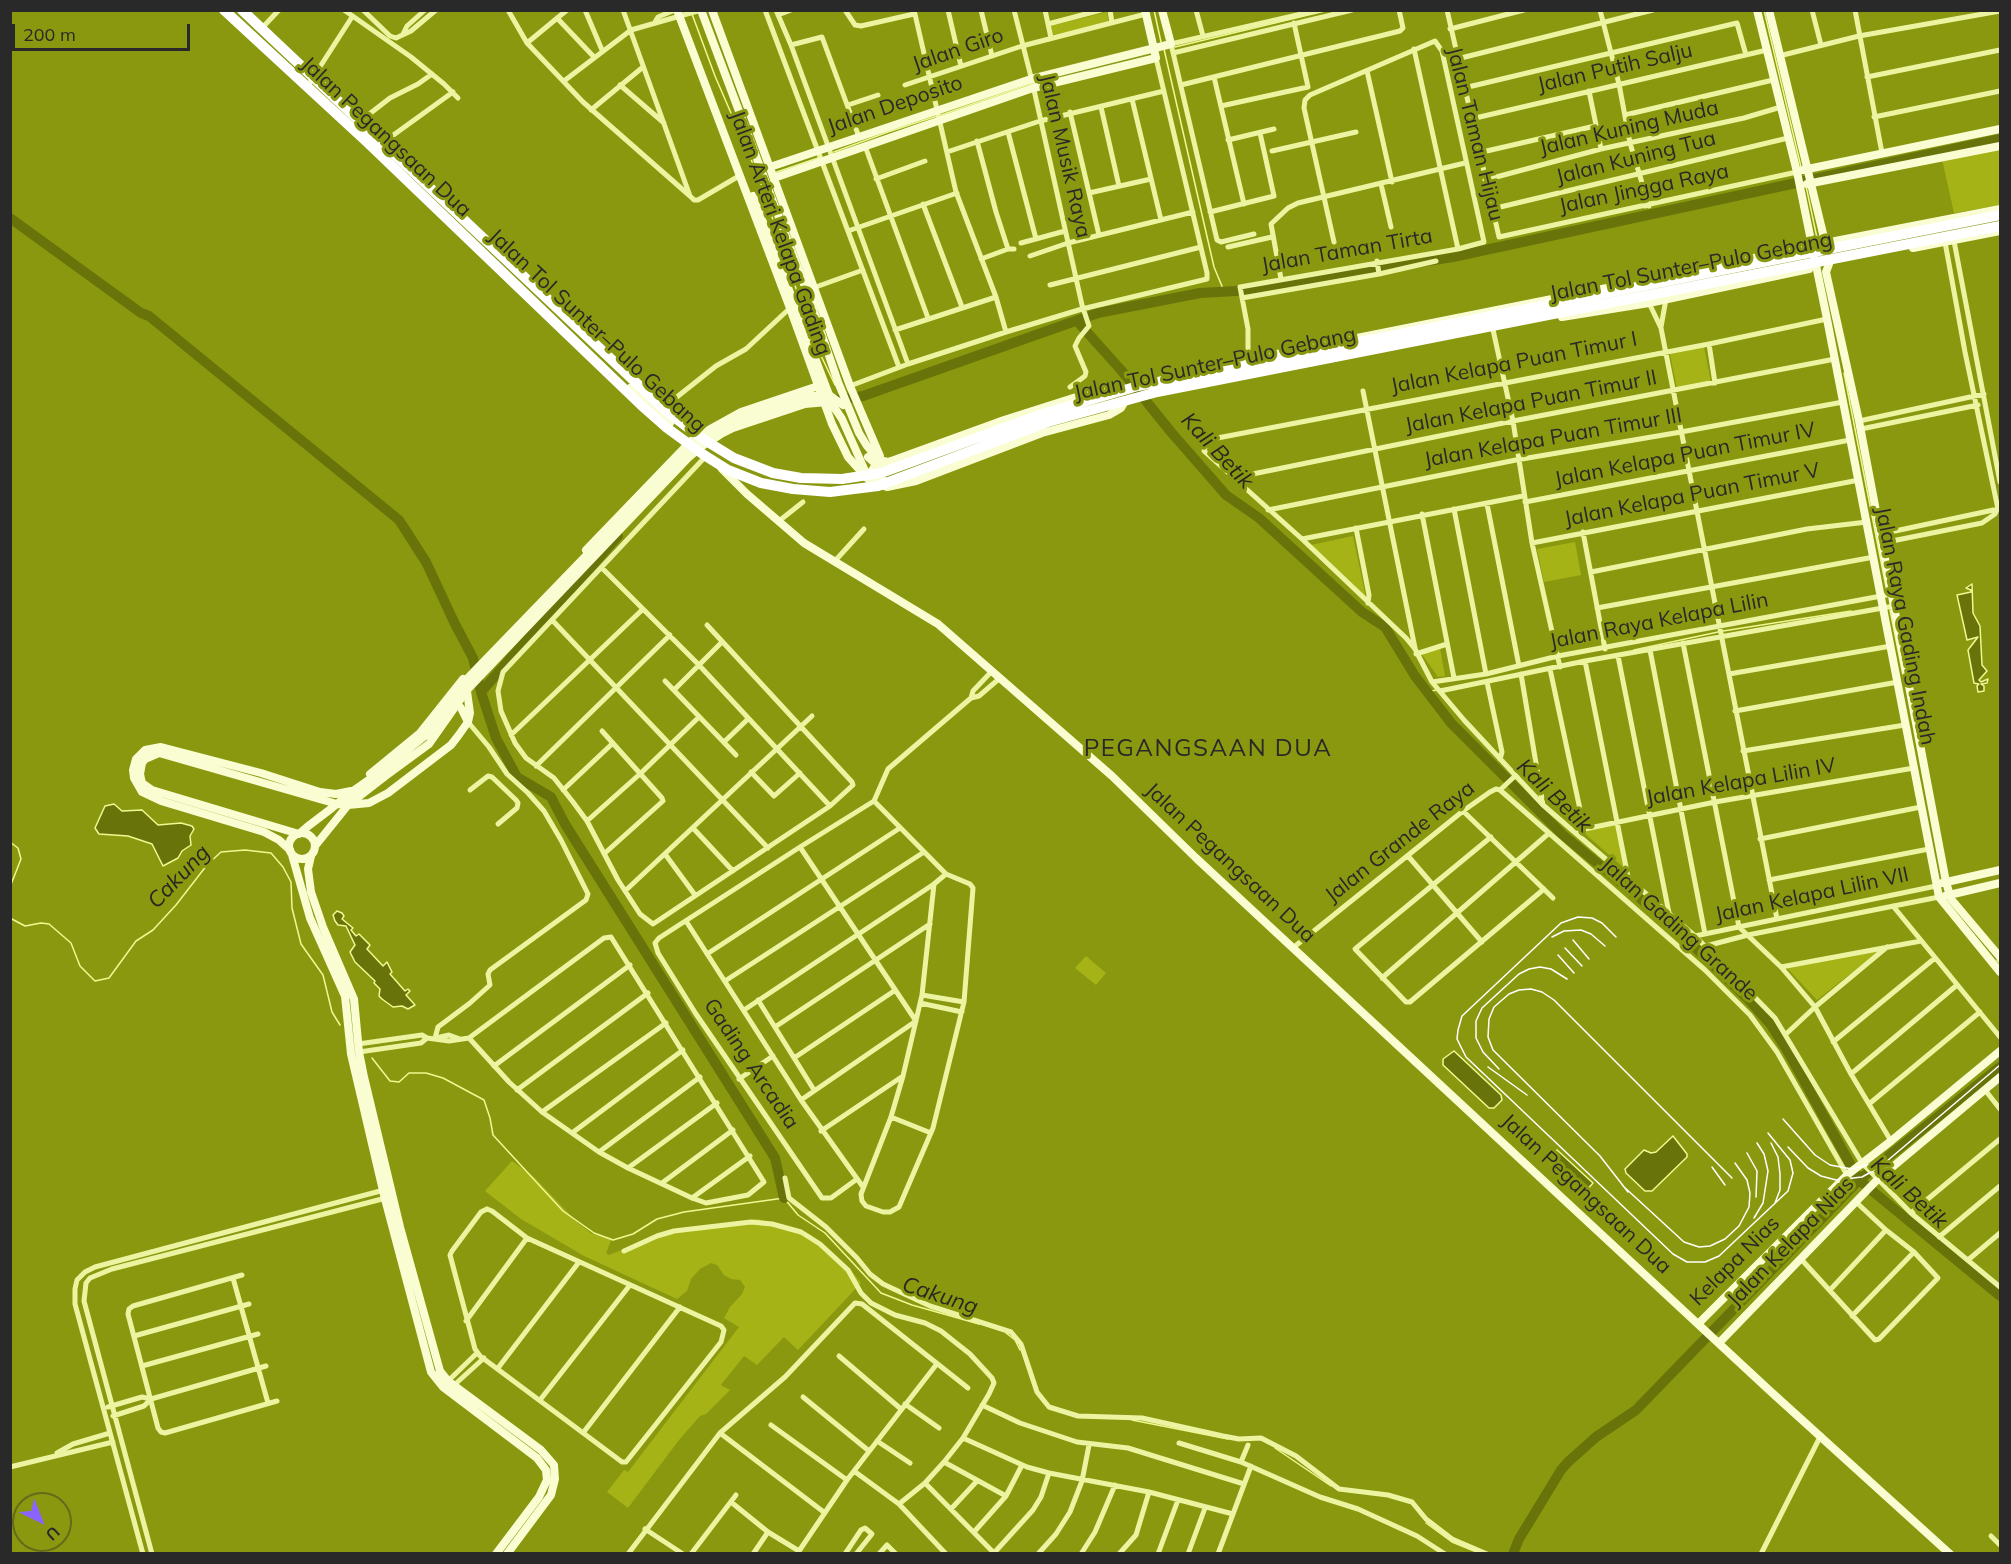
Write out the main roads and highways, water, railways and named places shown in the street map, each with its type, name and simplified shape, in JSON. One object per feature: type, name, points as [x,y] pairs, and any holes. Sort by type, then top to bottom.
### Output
[{"type":"highway","name":"Jalan Tol Sunter–Pulo Gebang","points":[[224,10],[367,142],[654,417],[694,449],[728,470],[761,483],[793,489],[830,492],[878,486],[1048,422],[1157,392],[2001,226]]},
{"type":"highway","name":"Jalan Tol Sunter–Pulo Gebang","points":[[242,10],[666,411],[703,439],[734,458],[773,473],[801,478],[842,479],[881,473],[1042,414],[1138,386],[2001,215]]},
{"type":"main road","name":"Jalan Pegangsaan Dua","points":[[224,10],[747,494],[804,543],[938,624],[1112,776],[1196,858],[1950,1554]]},
{"type":"main road","name":"Jalan Arteri Kelapa Gading","points":[[712,10],[769,174],[813,288],[802,303]]},
{"type":"main road","name":"Jalan Deposito","points":[[769,174],[830,153],[859,137],[906,125],[1032,83],[1170,47],[1162,10]]},
{"type":"main road","points":[[1757,10],[1788,138],[1803,178]]},
{"type":"main road","points":[[1769,10],[1803,178]]},
{"type":"main road","name":"Jalan Arteri Kelapa Gading","points":[[699,11],[769,174],[802,303],[825,406],[848,457],[867,478]]},
{"type":"main road","points":[[1145,12],[1155,52]]},
{"type":"main road","name":"Jalan Arteri Kelapa Gading","points":[[681,13],[746,178],[802,303]]},
{"type":"main road","name":"Jalan Arteri Kelapa Gading","points":[[681,13],[739,176],[802,303],[848,388],[867,446],[879,460]]},
{"type":"main road","points":[[830,153],[865,146],[906,125]]},
{"type":"main road","points":[[1803,178],[1882,153],[2001,129]]},
{"type":"main road","points":[[1803,178],[2001,146]]},
{"type":"main road","name":"Jalan Raya Gading Indah","points":[[1803,178],[1825,243],[1829,264],[1826,273],[1860,425],[1881,538],[1886,594],[1883,608],[1936,886],[1939,897],[2001,972]]},
{"type":"main road","name":"Jalan Raya Gading Indah","points":[[1803,178],[1812,246],[1850,440],[1874,557],[1886,594],[1894,606],[1946,882],[1952,899],[2001,957]]},
{"type":"main road","points":[[355,1048],[354,999],[311,892],[308,869],[315,846],[348,805],[430,732],[462,684],[682,454],[697,441],[730,421],[810,396],[829,395],[843,405],[868,457],[878,466],[889,470],[1027,420],[1108,395],[1270,354],[2001,210]]},
{"type":"main road","points":[[507,1554],[551,1495],[555,1479],[552,1462],[449,1386],[440,1371],[388,1193],[345,996],[310,918],[291,852],[291,840],[353,790],[429,744],[467,690],[688,458],[702,446],[733,428],[805,404],[827,402],[842,419],[866,473],[875,480],[886,482],[1033,429],[1114,405],[1493,330],[1649,303],[1829,264],[2001,231]]},
{"type":"main road","points":[[1175,393],[1176,378]]},
{"type":"main road","name":"Jalan Arteri Kelapa Gading","points":[[820,387],[838,416],[855,465]]},
{"type":"main road","points":[[363,784],[377,767],[420,733],[463,678],[690,442],[717,424],[741,412],[820,387]]},
{"type":"main road","points":[[1122,391],[1110,388],[1092,392],[1004,420],[888,462],[879,460],[867,478],[879,485],[893,486],[916,481],[1048,431],[1109,415],[1121,408],[1124,403]]},
{"type":"main road","points":[[934,445],[944,470]]},
{"type":"main road","points":[[311,856],[302,860],[279,840],[258,830],[152,797],[140,790],[133,774],[134,765],[140,754],[145,750],[158,747],[337,804],[369,802],[388,793],[451,745],[468,722],[470,702],[463,678]]},
{"type":"main road","points":[[443,703],[448,700],[453,701],[461,708],[468,722]]},
{"type":"main road","points":[[315,846],[310,836],[152,790],[142,783],[140,774],[145,759],[159,753],[326,793],[342,794],[353,790]]},
{"type":"main road","points":[[1936,886],[2001,870]]},
{"type":"main road","points":[[1939,897],[2001,883]]},
{"type":"main road","name":"Jalan Kelapa Nias","points":[[1797,1224],[1849,1173],[1863,1166],[2001,1051]]},
{"type":"main road","name":"Jalan Kelapa Nias","points":[[1718,1342],[1801,1259],[1875,1180],[2001,1077]]},
{"type":"main road","name":"Kelapa Nias","points":[[1700,1325],[1797,1224]]},
{"type":"main road","points":[[496,1554],[540,1497],[547,1480],[546,1470],[541,1462],[517,1437]]},
{"type":"waterway","points":[[1154,10],[1161,42]]},
{"type":"waterway","points":[[1175,47],[1329,10]]},
{"type":"waterway","points":[[1764,10],[1801,167]]},
{"type":"waterway","points":[[692,14],[715,76],[759,178],[813,339],[835,385]]},
{"type":"waterway","points":[[1164,49],[1214,267],[1224,291]]},
{"type":"waterway","points":[[941,115],[1030,84]]},
{"type":"waterway","points":[[834,152],[937,116]]},
{"type":"waterway","points":[[836,400],[863,396],[1098,313],[1200,293],[1236,291],[1453,257],[2000,139]]},
{"type":"waterway","points":[[774,173],[818,158]]},
{"type":"waterway","points":[[1806,186],[1817,238]]},
{"type":"waterway","points":[[10,218],[141,313],[149,316],[399,520],[426,562],[473,658],[496,738],[517,777],[551,797],[565,824],[775,1158],[784,1198]]},
{"type":"waterway","name":"Kali Betik","points":[[1077,321],[1226,495],[1259,518],[1362,612],[1385,627],[1415,676],[1451,723],[1563,835],[1670,923],[1750,1001],[1771,1025],[1787,1050],[1859,1180],[2000,1296]]},
{"type":"waterway","points":[[1844,373],[1887,592]]},
{"type":"waterway","points":[[481,692],[618,536]]},
{"type":"waterway","points":[[1890,610],[1905,685]]},
{"type":"waterway","points":[[1723,631],[1851,611]]},
{"type":"waterway","points":[[1634,650],[1718,632]]},
{"type":"waterway","points":[[1428,692],[1436,690]]},
{"type":"waterway","name":"Cakung","points":[[10,842],[18,848],[21,859],[10,887]]},
{"type":"waterway","name":"Cakung","points":[[10,918],[25,926],[49,924],[71,943],[80,966],[95,981],[109,978],[136,941],[153,930],[207,865],[221,852],[245,850],[271,853],[283,867],[291,882],[292,908],[301,944],[323,975],[332,1012],[340,1025]]},
{"type":"waterway","points":[[1997,960],[2000,964]]},
{"type":"waterway","name":"Cakung","points":[[372,1058],[390,1081],[399,1082],[409,1073],[426,1073],[443,1078],[484,1100],[493,1135],[563,1211],[594,1233],[613,1240],[633,1234],[657,1219],[684,1212],[784,1198],[798,1215],[825,1233],[881,1293],[912,1305],[979,1324]]},
{"type":"waterway","points":[[1513,1554],[1519,1539],[1568,1462],[1596,1437],[1636,1410],[1859,1180],[2000,1067]]},
{"type":"waterway","name":"Cakung","points":[[1006,1333],[1015,1340],[1020,1350]]},
{"type":"waterway","name":"Cakung","points":[[1132,1420],[1228,1439]]},
{"type":"waterway","name":"Cakung","points":[[1275,1448],[1331,1486]]},
{"type":"waterway","name":"Cakung","points":[[1426,1523],[1452,1542],[1479,1553]]},
{"type":"tram line","points":[[1616,937],[1602,923],[1592,918],[1578,917],[1561,923],[1462,1016],[1457,1039],[1466,1057],[1673,1254],[1687,1262],[1705,1262],[1719,1256],[1788,1191],[1793,1173],[1790,1160],[1768,1133]]},
{"type":"tram line","points":[[1552,937],[1564,931],[1581,930],[1591,934],[1605,946]]},
{"type":"tram line","points":[[1573,940],[1589,959]]},
{"type":"tram line","points":[[1565,948],[1582,966]]},
{"type":"tram line","points":[[1558,955],[1574,973]]},
{"type":"tram line","points":[[1499,1069],[1483,1052],[1476,1038],[1476,1021],[1482,1008],[1519,974],[1529,969],[1540,967],[1551,969],[1567,979]]},
{"type":"tram line","points":[[1628,1192],[1600,1156],[1493,1050],[1488,1037],[1489,1019],[1494,1007],[1509,994],[1531,989],[1542,992],[1554,1000],[1732,1178]]},
{"type":"tram line","points":[[1788,1147],[1808,1168],[1821,1176],[1836,1180],[1862,1177],[1880,1167],[2000,1065]]},
{"type":"tram line","points":[[1488,1067],[1527,1095]]},
{"type":"tram line","points":[[1783,1119],[1815,1155],[1830,1165],[1852,1169],[1875,1163]]},
{"type":"tram line","points":[[1754,1218],[1763,1203],[1768,1171],[1764,1154],[1757,1143]]},
{"type":"tram line","points":[[1771,1143],[1778,1157],[1780,1174],[1780,1190],[1775,1203]]},
{"type":"tram line","points":[[1747,1153],[1757,1171],[1756,1197]]},
{"type":"tram line","points":[[1623,1186],[1684,1242],[1699,1247],[1710,1246],[1725,1239],[1739,1226],[1749,1207],[1750,1193],[1747,1180],[1735,1163]]},
{"type":"tram line","points":[[1712,1167],[1725,1185]]},
{"type":"district","name":"PEGANGSAAN DUA","points":[[1208,749]]}]
